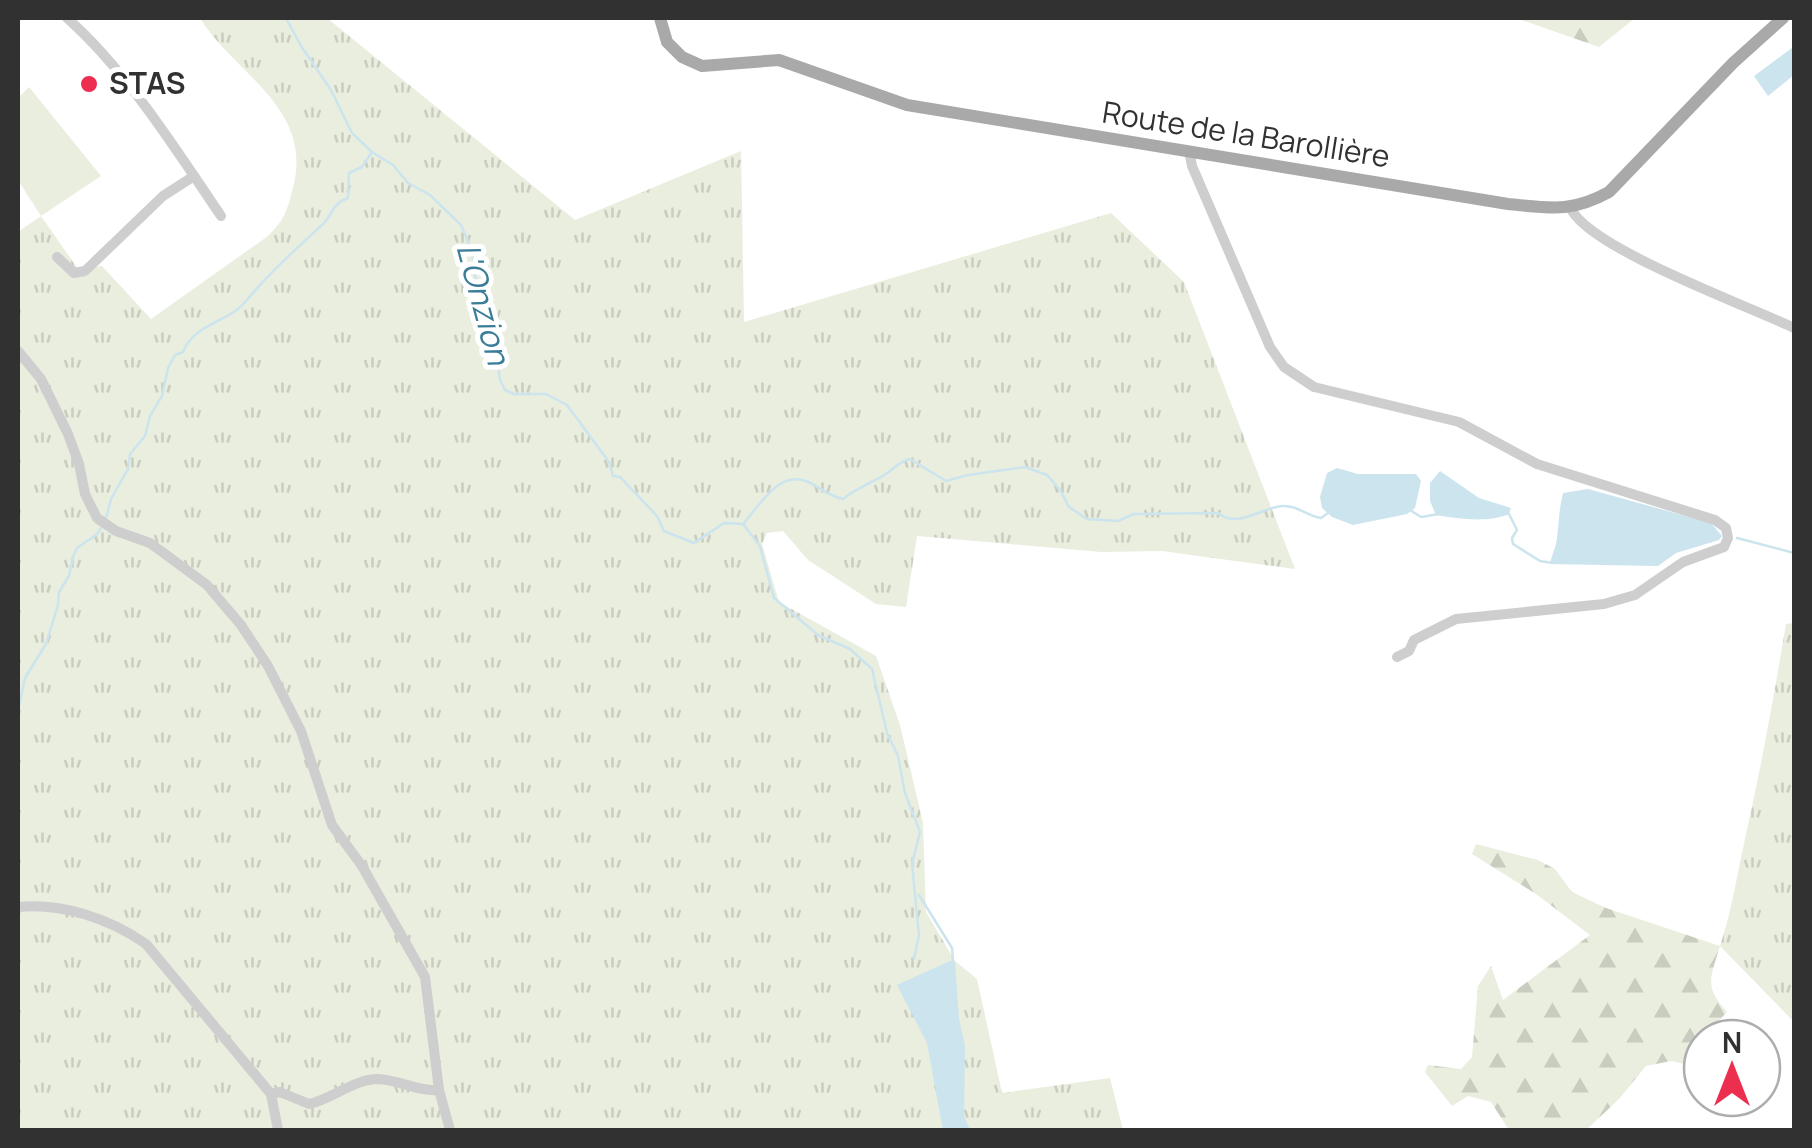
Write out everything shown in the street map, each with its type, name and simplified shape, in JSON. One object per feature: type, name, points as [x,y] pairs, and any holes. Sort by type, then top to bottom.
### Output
[{"type":"main road","name":"Route de la Barollière","points":[[660,18],[668,42],[682,57],[702,66],[779,60],[907,105],[1508,204],[1570,207],[1586,205],[1609,192],[1783,18]]},
{"type":"street","points":[[67,18],[87,35],[221,216]]},
{"type":"street","points":[[1189,151],[1244,289],[1270,347],[1284,367],[1314,387],[1460,422],[1537,464],[1714,520],[1726,528],[1728,538],[1724,546],[1683,562],[1635,595],[1604,604],[1456,618],[1414,640],[1409,651],[1397,657]]},
{"type":"street","points":[[57,257],[74,273],[85,271],[163,196],[194,176]]},
{"type":"street","points":[[1570,207],[1574,217],[1588,230],[1648,262],[1794,328]]},
{"type":"street","points":[[18,351],[41,379],[68,434],[85,494],[97,518],[116,531],[150,543],[207,585],[241,625],[268,666],[312,759],[332,825],[362,866],[425,977],[439,1090],[450,1130]]},
{"type":"street","points":[[18,906],[65,909],[123,930],[146,944],[271,1094],[278,1130]]},
{"type":"street","points":[[271,1094],[280,1092],[310,1104],[364,1081],[381,1079],[439,1090]]},
{"type":"green space","points":[[200,18],[327,18],[575,220],[741,151],[744,322],[1111,213],[1184,282],[1295,569],[1162,551],[1101,552],[917,536],[906,607],[876,604],[808,560],[783,531],[767,533],[762,544],[779,602],[876,656],[900,725],[923,823],[926,912],[955,961],[977,979],[1002,1093],[1110,1078],[1123,1130],[18,1130],[18,232],[41,216],[78,269],[102,266],[151,319],[274,230],[285,214],[293,188],[296,160],[292,135],[268,94]]},
{"type":"green space","points":[[1516,18],[1635,18],[1599,47]]},
{"type":"green space","points":[[29,87],[101,176],[41,216],[18,180],[18,98]]},
{"type":"green space","points":[[1794,623],[1794,1022],[1720,946],[1756,786],[1786,624]]},
{"type":"green space","points":[[1476,844],[1538,860],[1555,869],[1572,892],[1606,908],[1720,946],[1711,981],[1727,1012],[1721,1018],[1682,1018],[1682,1063],[1671,1061],[1646,1066],[1586,1130],[1509,1130],[1491,1102],[1468,1096],[1452,1106],[1425,1072],[1428,1065],[1461,1069],[1472,1057],[1478,986],[1491,966],[1503,1000],[1590,935],[1536,894],[1472,854]]},
{"type":"water","points":[[1792,48],[1794,75],[1768,96],[1754,76]]},
{"type":"water","points":[[1337,468],[1358,474],[1416,474],[1421,481],[1415,508],[1407,514],[1353,525],[1332,517],[1322,508],[1320,497],[1327,473]]},
{"type":"water","points":[[1440,471],[1479,498],[1511,508],[1509,514],[1483,519],[1436,515],[1430,501],[1430,483]]},
{"type":"water","points":[[1588,489],[1711,523],[1722,536],[1676,553],[1658,566],[1550,564],[1563,493]]},
{"type":"water","points":[[955,962],[965,1046],[964,1116],[970,1130],[943,1130],[927,1043],[897,985]]},
{"type":"waterway","name":"L'Onzion","points":[[286,18],[331,90],[352,133],[461,225],[472,251],[481,320],[495,344],[505,390],[514,394],[546,394],[567,405],[609,462],[613,476],[620,477],[657,516],[664,531],[694,543],[724,523],[743,524],[760,546],[774,598],[818,635],[850,649],[872,669],[887,733],[898,756],[905,793],[920,832],[912,864],[919,935],[914,959]]},
{"type":"waterway","points":[[106,518],[111,499],[128,469],[130,454],[145,436],[150,416],[162,396],[175,355],[183,352],[203,329],[240,308],[323,224],[335,206],[348,198],[349,173],[362,167],[372,152]]},
{"type":"waterway","points":[[744,523],[783,482],[803,480],[843,499],[910,459],[946,481],[1025,467],[1047,475],[1069,507],[1087,519],[1118,521],[1134,514],[1218,513],[1233,519],[1282,506],[1321,518],[1328,513]]},
{"type":"waterway","points":[[1410,510],[1421,517],[1439,514]]},
{"type":"waterway","points":[[1506,513],[1517,530],[1513,544],[1540,561],[1553,563]]},
{"type":"waterway","points":[[18,711],[25,678],[46,644],[59,592],[69,576],[77,548],[101,528]]},
{"type":"waterway","points":[[1737,538],[1794,553]]},
{"type":"waterway","name":"L'Onzion","points":[[919,895],[952,948],[953,962]]},
{"type":"place","name":"STAS","points":[[89,84]]}]
